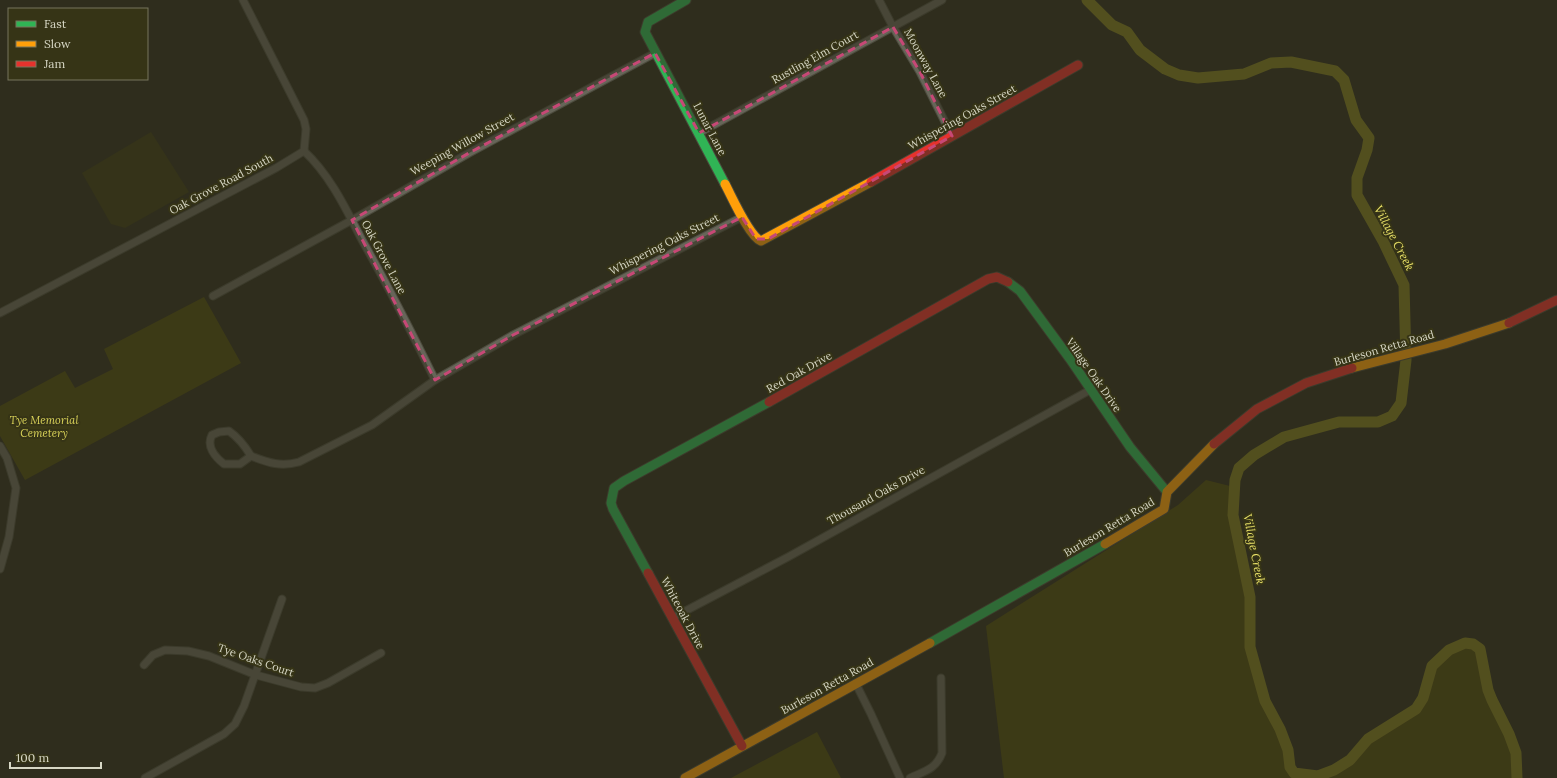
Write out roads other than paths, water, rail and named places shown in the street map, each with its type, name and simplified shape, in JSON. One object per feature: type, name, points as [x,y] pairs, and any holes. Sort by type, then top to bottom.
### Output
[{"type":"street","points":[[242,0],[304,120],[306,129],[304,151]]},
{"type":"street","points":[[655,53],[645,32],[648,22],[686,0]]},
{"type":"street","name":"Moonway Lane","points":[[879,0],[920,72],[952,136]]},
{"type":"street","name":"Rustling Elm Court","points":[[699,133],[942,0]]},
{"type":"street","name":"Lunar Lane","points":[[655,53],[699,133],[742,217]]},
{"type":"street","name":"Weeping Willow Street","points":[[213,296],[352,220],[469,153],[655,53]]},
{"type":"street","name":"Whispering Oaks Street","points":[[251,456],[278,464],[288,465],[300,462],[372,425],[435,380],[514,335],[742,217],[756,239],[761,241],[768,239],[1078,65]]},
{"type":"street","name":"Oak Grove Lane","points":[[304,151],[316,162],[352,220],[401,311],[435,380]]},
{"type":"street","name":"Oak Grove Road South","points":[[0,313],[276,168],[304,151]]},
{"type":"street","name":"Village Oak Drive","points":[[997,278],[1008,282],[1020,292],[1070,358],[1090,390],[1130,447],[1167,492]]},
{"type":"street","name":"Red Oak Drive","points":[[614,488],[988,279],[997,278]]},
{"type":"street","name":"Burleson Retta Road","points":[[685,778],[994,608],[1164,509],[1167,492],[1219,439],[1257,409],[1306,383],[1365,364],[1426,349],[1516,321],[1557,300]]},
{"type":"street","name":"Thousand Oaks Drive","points":[[672,618],[1090,390]]},
{"type":"street","points":[[228,431],[238,438],[251,456],[240,464],[224,464],[212,451],[210,439],[212,435],[218,432],[228,431]]},
{"type":"street","points":[[0,446],[7,458],[16,488],[10,537],[0,569]]},
{"type":"street","name":"Whiteoak Drive","points":[[614,488],[611,503],[613,509],[742,746]]},
{"type":"street","points":[[145,778],[224,734],[235,724],[244,706],[282,599]]},
{"type":"street","name":"Tye Oaks Court","points":[[144,664],[153,655],[165,650],[188,651],[209,656],[256,674],[301,687],[315,688],[328,683],[381,653]]},
{"type":"street","points":[[910,778],[934,767],[939,761],[942,752],[941,678]]},
{"type":"street","points":[[856,684],[900,778]]},
{"type":"waterway","name":"Village Creek","points":[[1087,0],[1112,25],[1127,32],[1140,50],[1165,69],[1179,75],[1198,78],[1244,74],[1271,63],[1291,62],[1335,71],[1344,80],[1356,120],[1369,138],[1367,150],[1357,178],[1357,195],[1383,241],[1404,285],[1406,360],[1401,403],[1392,416],[1378,422],[1339,422],[1284,437],[1254,455],[1239,468],[1235,480],[1233,515],[1250,597],[1250,647],[1265,701],[1280,729],[1288,750],[1290,767],[1294,773],[1318,776],[1334,770],[1350,760],[1368,739],[1416,709],[1423,698],[1432,666],[1449,650],[1465,643],[1473,644],[1480,649],[1488,690],[1509,734],[1516,753],[1517,778]]},
{"type":"park label","name":"Tye Memorial Cemetery","points":[[44,426]]}]
